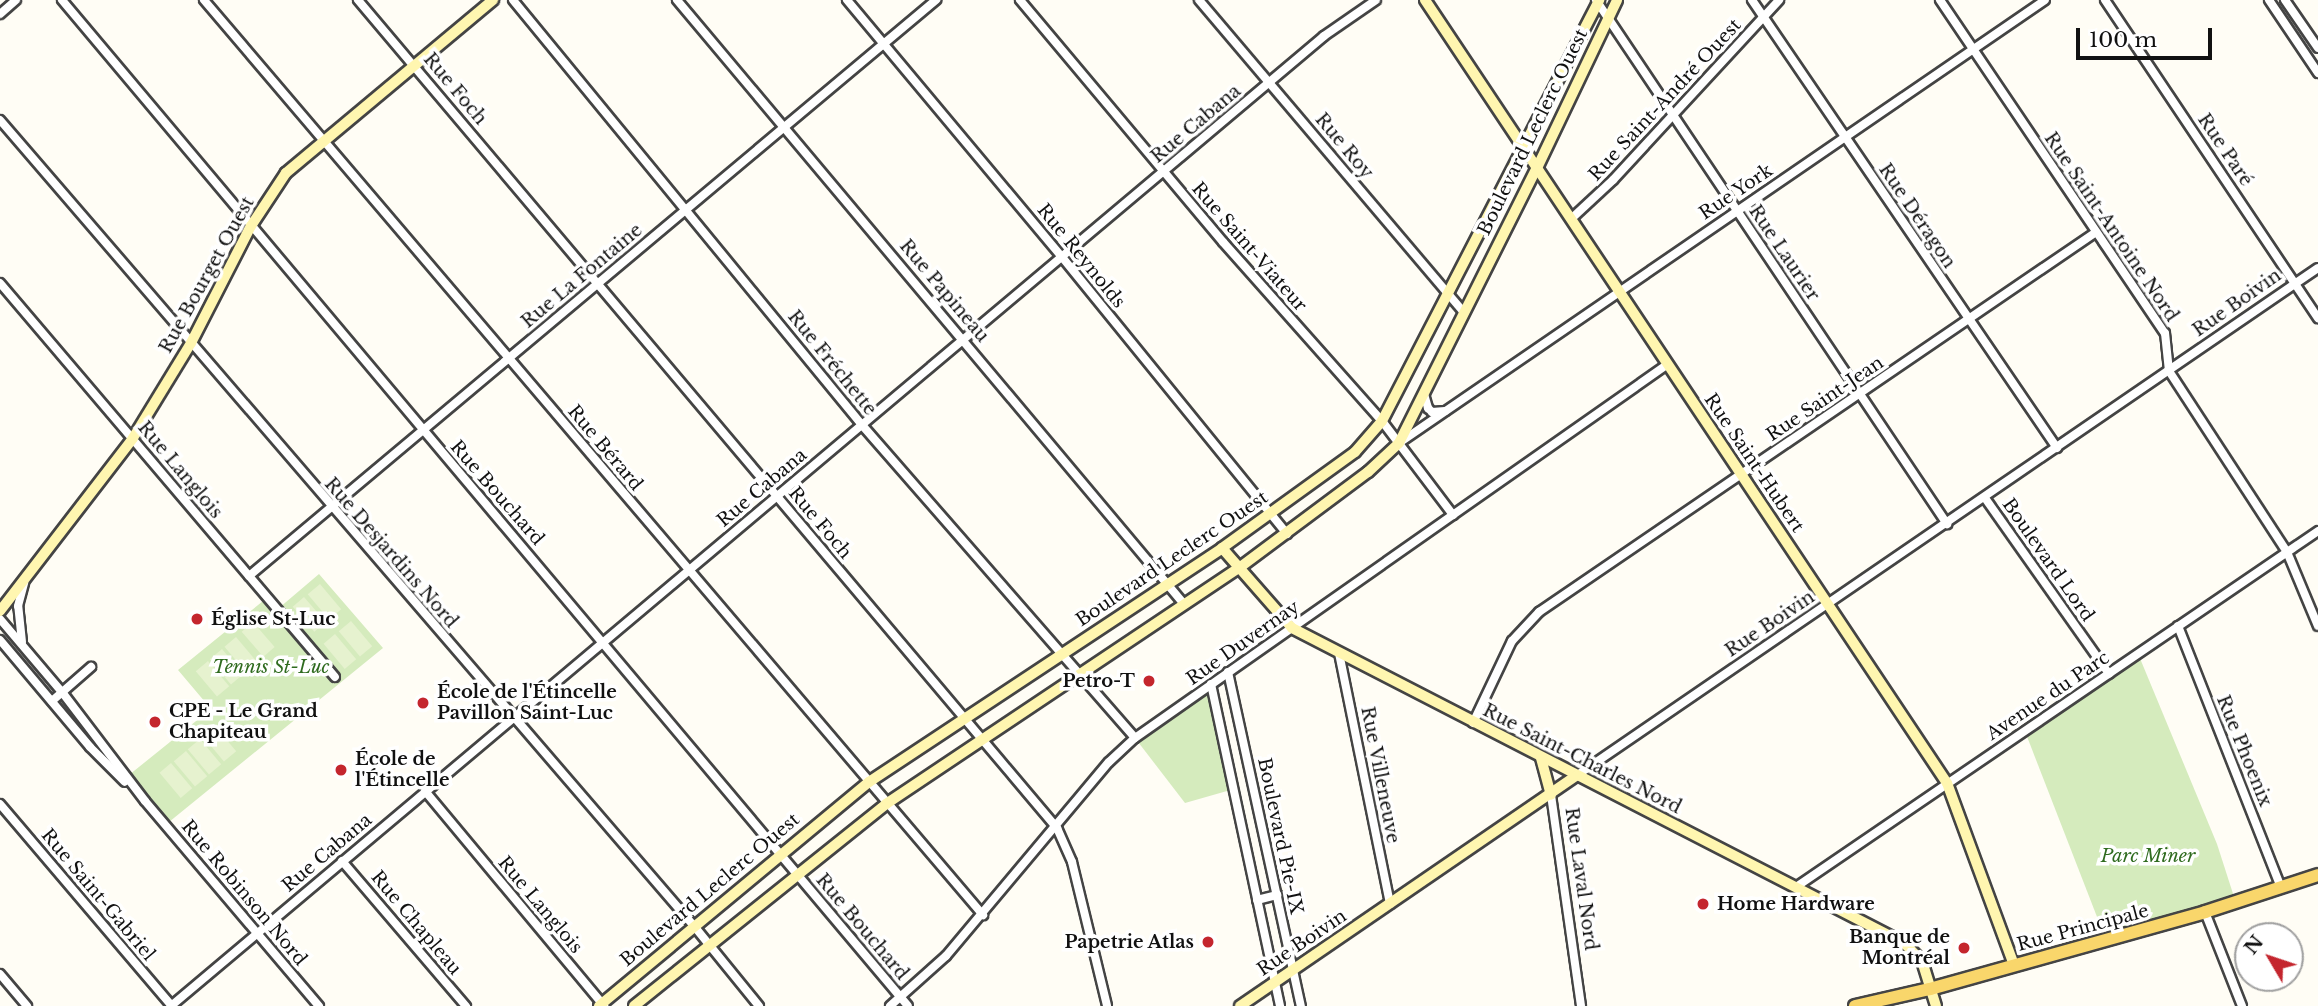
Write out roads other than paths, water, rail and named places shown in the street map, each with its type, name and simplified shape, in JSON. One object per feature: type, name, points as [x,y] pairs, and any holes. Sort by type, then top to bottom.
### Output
[{"type":"main road","name":"Rue Principale","points":[[1855,1006],[1930,989],[2205,912],[2318,875]]},
{"type":"street","points":[[0,13],[16,0]]},
{"type":"street","name":"Rue Bouchard","points":[[62,0],[422,431],[604,641],[908,1006]]},
{"type":"street","name":"Rue Bérard","points":[[204,0],[983,915]]},
{"type":"street","name":"Rue Foch","points":[[358,0],[1057,828],[1072,862],[1107,1006]]},
{"type":"street","name":"Rue Bourget Ouest","points":[[2,605],[133,438],[191,343],[251,226],[286,173],[493,0]]},
{"type":"street","name":"Rue Fréchette","points":[[513,0],[862,425],[1077,675],[1135,738]]},
{"type":"street","name":"Rue Papineau","points":[[677,0],[1184,604]]},
{"type":"street","name":"Rue Reynolds","points":[[847,0],[1062,257],[1287,534]]},
{"type":"street","name":"Rue La Fontaine","points":[[249,576],[936,0]]},
{"type":"street","name":"Rue Saint-Viateur","points":[[1020,0],[1164,172],[1382,421],[1453,515]]},
{"type":"street","name":"Rue Roy","points":[[1199,0],[1464,312]]},
{"type":"street","name":"Rue Cabana","points":[[171,1006],[1324,36],[1376,0]]},
{"type":"street","name":"Rue Saint-Hubert","points":[[1426,0],[1947,783],[2014,965]]},
{"type":"street","name":"Boulevard Leclerc Ouest","points":[[634,1006],[886,804],[1239,568],[1368,472],[1399,443],[1537,168],[1617,0]]},
{"type":"street","name":"Rue Déragon","points":[[1752,0],[2057,449]]},
{"type":"street","name":"Rue Saint-André Ouest","points":[[1571,219],[1613,180],[1779,0]]},
{"type":"street","name":"Rue Saint-Antoine Nord","points":[[1940,0],[2165,333],[2169,371],[2287,552],[2318,626]]},
{"type":"street","name":"Rue York","points":[[1399,443],[2045,0]]},
{"type":"street","name":"Rue Paré","points":[[2105,0],[2318,318]]},
{"type":"street","points":[[2269,0],[2318,73]]},
{"type":"street","points":[[2285,0],[2318,48]]},
{"type":"street","name":"Boulevard Leclerc Ouest","points":[[602,1005],[870,782],[1222,548],[1355,452],[1382,421],[1597,1]]},
{"type":"street","name":"Rue Laurier","points":[[1597,1],[1947,524]]},
{"type":"street","name":"Rue Desjardins Nord","points":[[0,120],[512,718],[694,926],[759,1006]]},
{"type":"street","name":"Rue Saint-Jean","points":[[1473,723],[1512,641],[1524,625],[2096,232]]},
{"type":"street","name":"Rue Boivin","points":[[1240,1006],[1829,606],[2318,268]]},
{"type":"street","name":"Rue Langlois","points":[[0,283],[335,677]]},
{"type":"street","name":"Rue Duvernay","points":[[890,1006],[947,956],[1110,762],[1135,738],[1668,365]]},
{"type":"street","points":[[1424,394],[1428,408],[1432,411],[1445,411]]},
{"type":"street","name":"Boulevard Lord","points":[[1985,498],[2109,674]]},
{"type":"street","name":"Avenue du Parc","points":[[1796,887],[2318,531]]},
{"type":"street","name":"Rue Saint-Charles Nord","points":[[1222,548],[1292,628],[1904,943],[1922,961],[1936,1006]]},
{"type":"street","points":[[22,645],[18,606],[25,579]]},
{"type":"street","name":"Rue Robinson Nord","points":[[0,619],[62,692],[145,801],[319,1006]]},
{"type":"street","name":"Rue Phoenix","points":[[2178,626],[2281,887]]},
{"type":"street","name":"Rue Robinson Nord","points":[[0,640],[90,747],[145,801]]},
{"type":"street","name":"Rue Villeneuve","points":[[1339,653],[1390,904]]},
{"type":"street","points":[[52,701],[91,667]]},
{"type":"street","name":"Boulevard Pie-IX","points":[[1228,672],[1301,1006]]},
{"type":"street","name":"Boulevard Pie-IX","points":[[1211,684],[1280,1006]]},
{"type":"street","name":"Rue Laval Nord","points":[[1541,758],[1550,794],[1581,1006]]},
{"type":"street","points":[[1231,774],[1250,770]]},
{"type":"street","name":"Rue Langlois","points":[[425,791],[602,1005]]},
{"type":"street","name":"Rue Saint-Gabriel","points":[[0,804],[171,1006]]},
{"type":"street","points":[[1242,829],[1261,825]]},
{"type":"street","name":"Rue Chapleau","points":[[342,860],[466,1006]]},
{"type":"street","points":[[1258,900],[1277,895]]},
{"type":"street","points":[[2205,912],[2242,1006]]},
{"type":"street","points":[[0,974],[27,1006]]},
{"type":"place","name":"Église St-Luc","points":[[197,619]]},
{"type":"place","name":"Petro-T","points":[[1149,681]]},
{"type":"place","name":"École de l'Étincelle Pavillon Saint-Luc","points":[[423,703]]},
{"type":"place","name":"CPE - Le Grand Chapiteau","points":[[155,722]]},
{"type":"place","name":"École de l'Étincelle","points":[[341,770]]},
{"type":"place","name":"Home Hardware","points":[[1703,904]]},
{"type":"place","name":"Papetrie Atlas","points":[[1208,942]]},
{"type":"place","name":"Banque de Montréal","points":[[1964,948]]},
{"type":"park label","name":"Tennis St-Luc","points":[[271,667]]},
{"type":"park label","name":"Parc Miner","points":[[2148,856]]}]
